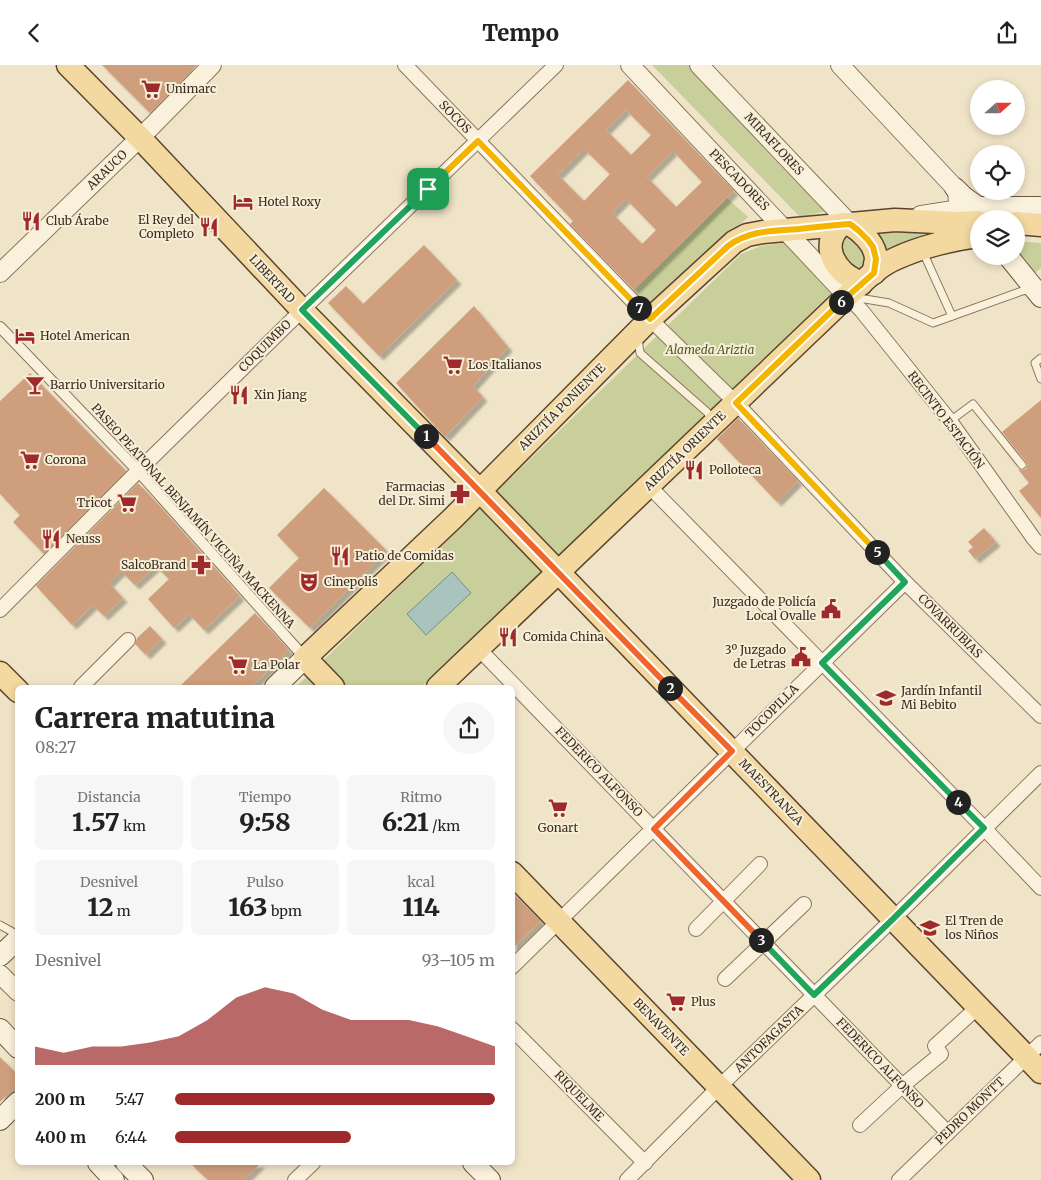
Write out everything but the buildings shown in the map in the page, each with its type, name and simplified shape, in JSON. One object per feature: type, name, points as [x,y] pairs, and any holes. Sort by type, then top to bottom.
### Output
[{"type":"main road","name":"LIBERTAD","points":[[68,65],[140,138],[302,310],[480,491]]},
{"type":"main road","points":[[896,258],[937,232],[967,220],[964,197],[949,182]]},
{"type":"main road","points":[[1025,211],[1041,207]]},
{"type":"main road","points":[[1025,219],[1041,225]]},
{"type":"main road","name":"ARIZTÍA PONIENTE","points":[[277,685],[480,491],[644,326],[734,242],[754,233],[846,224],[895,220],[967,220]]},
{"type":"main road","name":"ARIZTÍA ORIENTE","points":[[440,685],[861,284],[896,258],[950,241],[967,220]]},
{"type":"main road","points":[[846,224],[863,235],[873,247],[876,259],[861,284],[844,273],[833,260],[831,254],[831,240],[837,229],[846,224]]},
{"type":"main road","points":[[1025,233],[1041,232]]},
{"type":"main road","points":[[1016,265],[1039,290]]},
{"type":"main road","name":"MAESTRANZA","points":[[480,491],[978,1007],[1036,1057]]},
{"type":"main road","points":[[305,658],[331,685]]},
{"type":"main road","points":[[0,673],[15,688]]},
{"type":"main road","name":"BENAVENTE","points":[[515,876],[809,1180]]},
{"type":"main road","points":[[0,956],[15,940]]},
{"type":"main road","points":[[0,1029],[15,1044]]},
{"type":"main road","points":[[0,1120],[15,1105]]},
{"type":"main road","points":[[128,1165],[143,1180]]},
{"type":"main road","points":[[475,1165],[490,1180]]},
{"type":"street","name":"ARAUCO","points":[[0,273],[140,138],[212,65]]},
{"type":"street","name":"SOCOS","points":[[405,65],[478,141],[644,326]]},
{"type":"street","name":"COQUIMBO","points":[[0,610],[302,310],[556,65]]},
{"type":"street","name":"PESCADORES","points":[[630,65],[786,230],[861,284]]},
{"type":"street","name":"MIRAFLORES","points":[[699,65],[846,224]]},
{"type":"street","points":[[840,65],[949,182],[949,196],[945,206],[967,220]]},
{"type":"street","name":"RECINTO ESTACIÓN","points":[[861,284],[861,310],[950,421],[1028,532],[1041,547]]},
{"type":"street","name":"COVARRUBIAS","points":[[644,326],[1041,716]]},
{"type":"street","name":"PASEO PEATONAL BENJAMÍN VICUÑA MACKENNA","points":[[0,327],[138,471],[305,658]]},
{"type":"street","points":[[649,486],[1041,888]]},
{"type":"street","name":"TOCOPILLA","points":[[515,964],[905,582]]},
{"type":"street","points":[[83,685],[128,640]]},
{"type":"street","name":"FEDERICO ALFONSO","points":[[479,649],[514,685]]},
{"type":"street","name":"FEDERICO ALFONSO","points":[[515,686],[948,1133]]},
{"type":"street","name":"ANTOFAGASTA","points":[[627,1180],[719,1087],[1041,773]]},
{"type":"street","points":[[696,929],[760,864]]},
{"type":"street","points":[[725,979],[804,904]]},
{"type":"street","points":[[0,974],[15,989]]},
{"type":"street","points":[[860,1125],[902,1086],[941,1054],[935,1046],[978,1007]]},
{"type":"street","name":"RIQUELME","points":[[515,1032],[645,1163]]},
{"type":"street","name":"PEDRO MONTT","points":[[899,1180],[948,1133],[1036,1057]]},
{"type":"street","points":[[295,1180],[311,1165]]},
{"type":"lane","points":[[922,249],[952,316]]},
{"type":"lane","points":[[861,284],[889,303],[933,323],[1022,291],[1039,290]]},
{"type":"lane","points":[[644,326],[640,353],[707,412],[710,417],[728,410]]},
{"type":"lane","points":[[1041,358],[1034,363],[1041,379]]},
{"type":"lane","points":[[950,421],[973,404],[1022,465]]},
{"type":"lane","points":[[0,925],[15,935]]},
{"type":"green space","points":[[652,65],[692,65],[827,211],[800,217]]},
{"type":"green space","points":[[727,198],[748,217],[650,309],[633,290]]},
{"type":"green space","points":[[937,226],[880,261],[862,227]]},
{"type":"green space","points":[[847,232],[872,261],[858,271],[845,263],[838,240]]},
{"type":"green space","name":"Alameda Ariztia","points":[[789,242],[836,294],[741,387],[423,685],[298,685],[741,254],[761,246]]},
{"type":"green space","points":[[1025,242],[1041,243],[1041,268],[1035,273],[1025,261]]},
{"type":"water","points":[[452,572],[471,593],[426,635],[407,614]]},
{"type":"place","name":"Unimarc","points":[[151,89]]},
{"type":"place","name":"Hotel Roxy","points":[[243,202]]},
{"type":"place","name":"Club Árabe","points":[[31,221]]},
{"type":"place","name":"El Rey del Completo","points":[[209,227]]},
{"type":"place","name":"Hotel American","points":[[25,336]]},
{"type":"place","name":"Los Italianos","points":[[453,365]]},
{"type":"place","name":"Barrio Universitario","points":[[35,385]]},
{"type":"place","name":"Xin Jiang","points":[[239,395]]},
{"type":"place","name":"Corona","points":[[30,460]]},
{"type":"place","name":"Polloteca","points":[[694,470]]},
{"type":"place","name":"Farmacias del Dr. Simi","points":[[460,494]]},
{"type":"place","name":"Tricot","points":[[127,503]]},
{"type":"place","name":"Neuss","points":[[51,539]]},
{"type":"place","name":"Patio de Comidas","points":[[340,556]]},
{"type":"place","name":"SalcoBrand","points":[[201,565]]},
{"type":"place","name":"Cinepolis","points":[[309,582]]},
{"type":"place","name":"Juzgado de Policía Local Ovalle","points":[[831,609]]},
{"type":"place","name":"Comida China","points":[[508,637]]},
{"type":"place","name":"3º Juzgado de Letras","points":[[801,657]]},
{"type":"place","name":"La Polar","points":[[238,665]]},
{"type":"place","name":"Jardín Infantil Mi Bebito","points":[[886,698]]},
{"type":"place","name":"Gonart","points":[[558,808]]},
{"type":"place","name":"El Tren de los Niños","points":[[930,928]]},
{"type":"place","name":"Plus","points":[[676,1002]]},
{"type":"route","points":[[478,141],[650,319],[728,246],[747,235],[850,224],[873,247],[876,259],[874,273],[845,297],[736,403],[905,582],[822,663],[984,828],[814,995],[654,829],[732,751],[302,310],[428,189],[478,141]]}]
